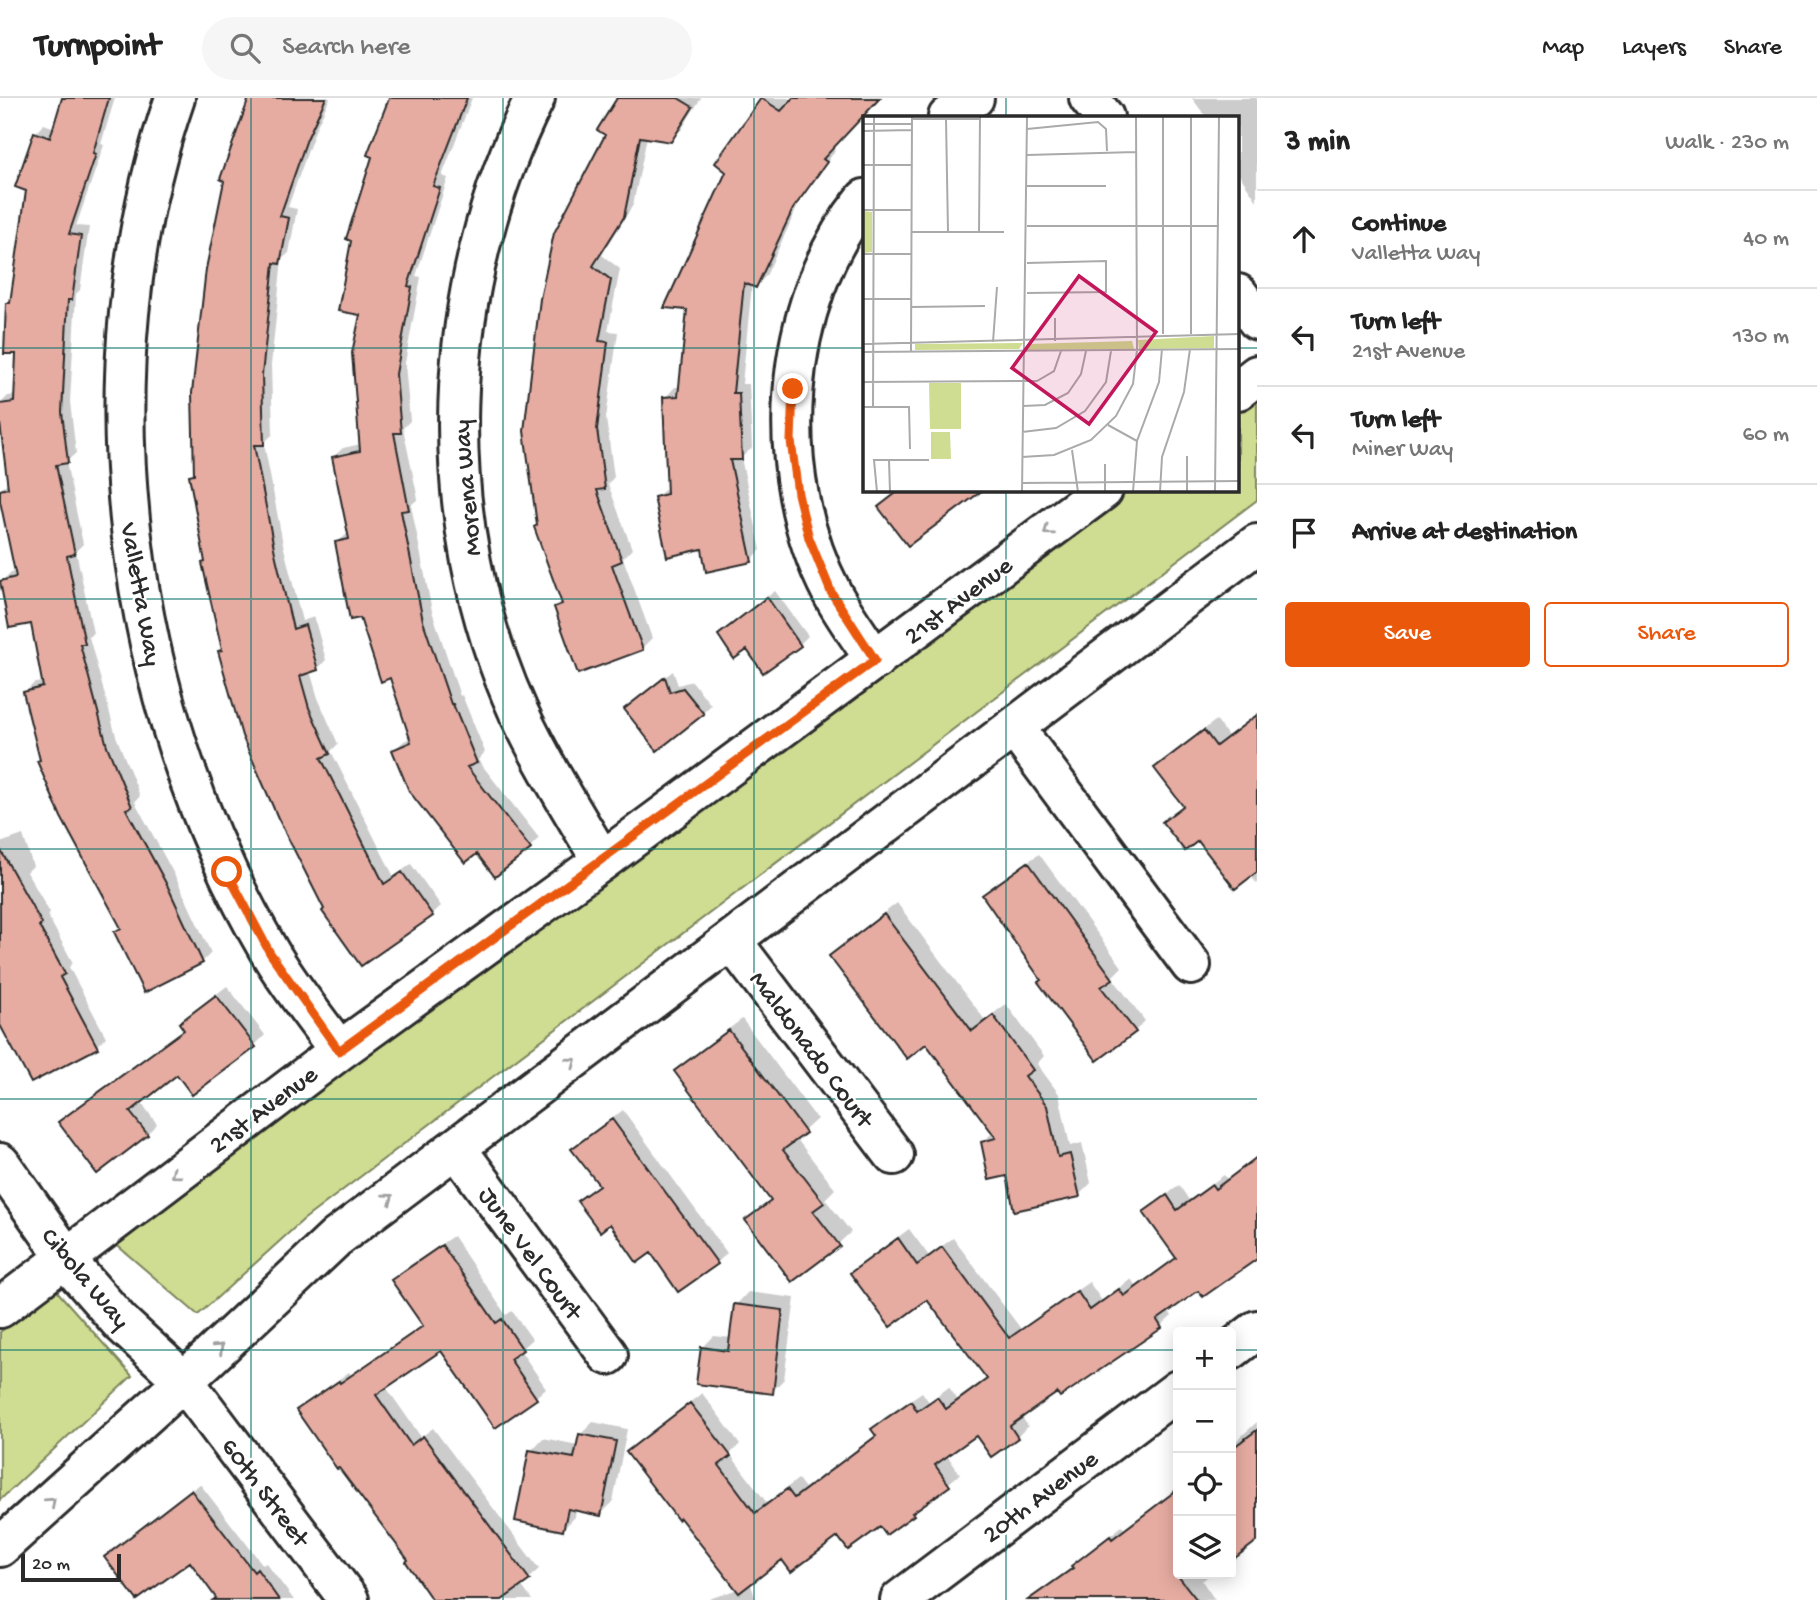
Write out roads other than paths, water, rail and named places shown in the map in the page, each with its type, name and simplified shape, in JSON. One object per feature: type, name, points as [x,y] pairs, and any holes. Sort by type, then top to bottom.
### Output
[{"type":"street","name":"Valletta Way","points":[[175,98],[145,210],[131,300],[124,410],[129,520],[139,593],[158,682],[184,770],[227,872],[270,953],[339,1051]]},
{"type":"street","name":"Morena Way","points":[[535,98],[494,196],[474,269],[463,331],[457,406],[461,494],[472,568],[496,653],[519,711],[547,767],[601,861]]},
{"type":"street","points":[[949,116],[974,98]]},
{"type":"street","points":[[1089,98],[1103,116]]},
{"type":"street","points":[[863,202],[832,251],[811,300],[799,344],[793,389],[791,441],[798,494],[809,538],[831,592],[875,660]]},
{"type":"street","points":[[1240,297],[1257,320]]},
{"type":"street","points":[[1240,388],[1257,375]]},
{"type":"street","name":"21st Avenue","points":[[0,1308],[339,1051],[1100,492]]},
{"type":"street","points":[[0,1547],[184,1381],[336,1238],[1257,544]]},
{"type":"street","points":[[1014,727],[1191,965]]},
{"type":"street","name":"Maldonado Court","points":[[732,941],[894,1155]]},
{"type":"street","name":"June Vel Court","points":[[457,1149],[608,1355]]},
{"type":"street","name":"Cibola Way","points":[[0,1163],[65,1258],[121,1323],[184,1381]]},
{"type":"street","points":[[1236,1346],[1257,1330]]},
{"type":"street","name":"60th Street","points":[[184,1381],[349,1600]]},
{"type":"street","name":"20th Avenue","points":[[900,1600],[1173,1394]]}]
